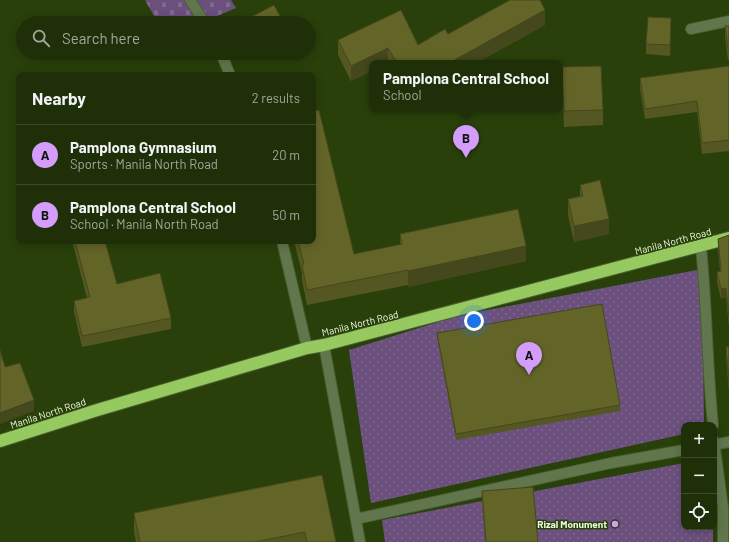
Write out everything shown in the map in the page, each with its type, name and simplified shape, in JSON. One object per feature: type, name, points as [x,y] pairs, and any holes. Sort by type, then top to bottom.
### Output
[{"type":"highway","name":"Manila North Road","points":[[0,441],[94,411],[307,348],[324,345],[701,247],[729,238]]},
{"type":"street","points":[[190,0],[200,16]]},
{"type":"street","points":[[691,29],[729,21]]},
{"type":"street","points":[[224,60],[229,72]]},
{"type":"street","points":[[283,244],[307,348]]},
{"type":"street","points":[[701,247],[705,290],[707,366],[713,422]]},
{"type":"street","points":[[324,345],[360,542]]},
{"type":"street","points":[[717,444],[729,442]]},
{"type":"street","points":[[356,519],[603,465],[681,451]]},
{"type":"street","points":[[716,458],[723,508],[723,542]]},
{"type":"green space","points":[[145,0],[231,0],[236,8],[217,16],[154,16]]},
{"type":"green space","points":[[702,269],[704,422],[681,422],[681,435],[371,503],[349,350],[457,316]]},
{"type":"green space","points":[[681,464],[681,530],[713,530],[713,542],[385,542],[382,520]]},
{"type":"building","points":[[510,0],[540,0],[545,10],[454,60],[395,60],[388,48],[351,66],[338,40],[401,10],[418,45],[445,29],[448,34]]},
{"type":"building","points":[[274,5],[280,16],[253,16]]},
{"type":"building","points":[[648,17],[671,18],[670,45],[646,44]]},
{"type":"building","points":[[725,26],[729,26],[729,49],[728,49]]},
{"type":"building","points":[[601,66],[603,110],[564,111],[563,67]]},
{"type":"building","points":[[729,66],[729,140],[702,143],[697,101],[645,109],[640,78]]},
{"type":"building","points":[[316,110],[319,110],[354,254],[402,244],[400,234],[518,209],[526,246],[408,271],[307,290],[302,265],[304,264],[299,244],[316,244]]},
{"type":"building","points":[[600,180],[609,219],[574,226],[568,199],[583,196],[580,185]]},
{"type":"building","points":[[729,235],[729,317],[726,288],[721,289],[717,272],[721,271],[718,239]]},
{"type":"building","points":[[76,244],[106,244],[117,284],[160,273],[171,318],[82,336],[74,301],[90,297]]},
{"type":"building","points":[[602,304],[620,405],[456,434],[437,333]]},
{"type":"building","points":[[726,347],[729,347],[729,382]]},
{"type":"building","points":[[0,350],[5,367],[20,363],[34,400],[0,413]]},
{"type":"building","points":[[322,475],[336,542],[307,542],[305,532],[255,542],[140,542],[134,513]]},
{"type":"building","points":[[533,487],[538,542],[486,542],[482,491]]},
{"type":"place","name":"Pamplona Central School","points":[[466,158]]},
{"type":"place","name":"Pamplona Gymnasium","points":[[529,375]]},
{"type":"place","name":"Rizal Monument","points":[[615,524]]}]
